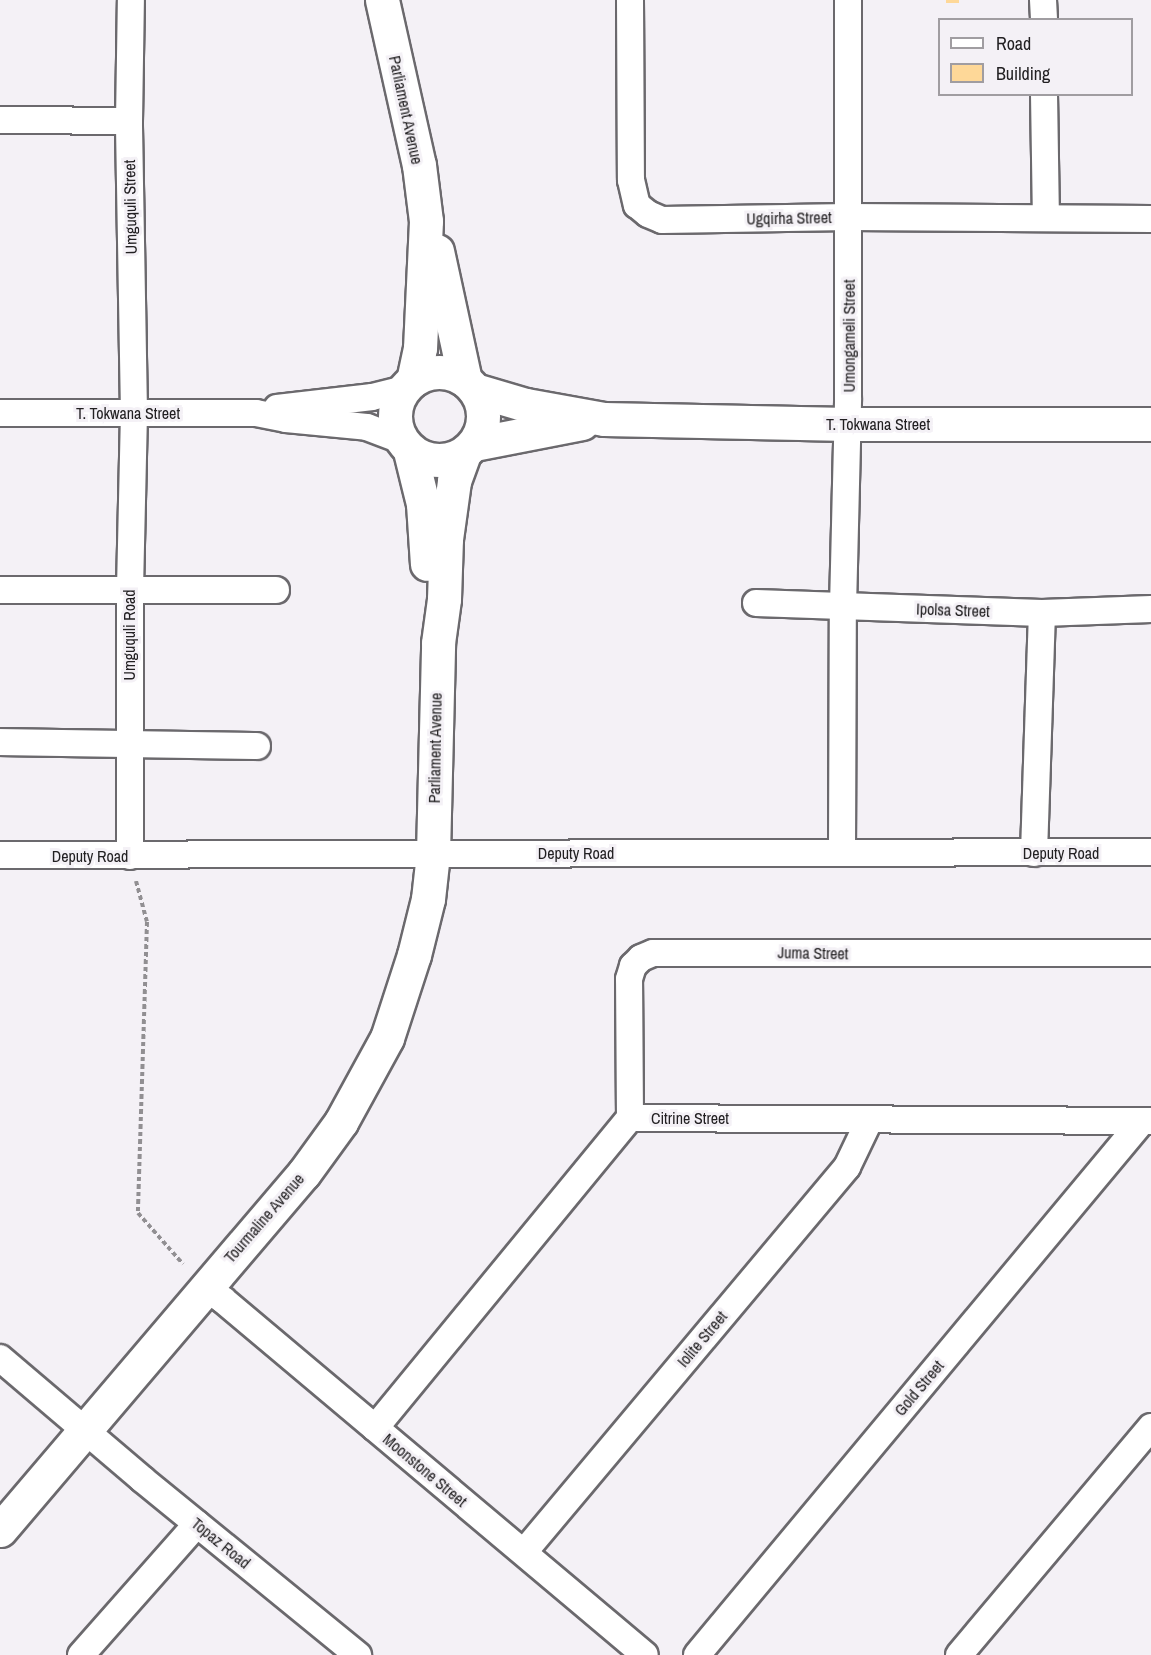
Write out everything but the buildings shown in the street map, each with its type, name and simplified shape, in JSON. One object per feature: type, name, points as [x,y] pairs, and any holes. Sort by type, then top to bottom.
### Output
[{"type":"street","name":"Umguquli Street","points":[[131,0],[129,121],[134,413]]},
{"type":"street","name":"Parliament Avenue","points":[[382,0],[419,165],[426,221],[420,348],[408,385]]},
{"type":"street","name":"Ugqirha Street","points":[[630,0],[630,180],[637,204],[648,214],[662,220],[849,217],[1151,219]]},
{"type":"street","name":"Umongameli Street","points":[[842,852],[843,607],[848,424],[849,0]]},
{"type":"street","points":[[1043,0],[1044,18]]},
{"type":"street","points":[[1044,96],[1046,217]]},
{"type":"street","points":[[0,120],[129,121]]},
{"type":"street","name":"Parliament Avenue","points":[[426,221],[439,258],[470,386]]},
{"type":"street","points":[[444,372],[470,386],[481,404],[483,418],[481,431],[469,448],[451,459],[437,460],[423,458],[406,446],[394,414],[408,385],[423,375],[444,372]]},
{"type":"street","name":"T. Tokwana Street","points":[[256,413],[288,405],[372,397],[408,385]]},
{"type":"street","name":"T. Tokwana Street","points":[[470,386],[526,405],[604,419],[848,424],[1151,424]]},
{"type":"street","name":"T. Tokwana Street","points":[[0,413],[256,413],[286,419],[367,427],[406,446]]},
{"type":"street","name":"Umguquli Road","points":[[130,856],[130,589],[134,413]]},
{"type":"street","name":"T. Tokwana Street","points":[[469,448],[604,419]]},
{"type":"street","name":"Parliament Avenue","points":[[406,446],[423,504],[429,597],[438,643]]},
{"type":"street","name":"Parliament Avenue","points":[[433,854],[438,643],[444,599],[449,508],[469,448]]},
{"type":"street","points":[[0,590],[276,591]]},
{"type":"street","name":"Ipolsa Street","points":[[756,603],[1042,613],[1151,609]]},
{"type":"street","points":[[1034,853],[1042,613]]},
{"type":"street","points":[[0,742],[257,746]]},
{"type":"street","name":"Deputy Road","points":[[0,855],[1151,852]]},
{"type":"street","name":"Tourmaline Avenue","points":[[0,1530],[86,1428],[194,1276],[304,1173],[341,1122],[387,1038],[414,955],[428,899],[433,854]]},
{"type":"street","name":"Juma Street","points":[[630,1118],[629,979],[633,966],[641,958],[652,953],[1151,953]]},
{"type":"street","name":"Citrine Street","points":[[375,1428],[630,1118],[1146,1121]]},
{"type":"street","name":"Iolite Street","points":[[524,1552],[847,1167],[870,1119]]},
{"type":"street","name":"Gold Street","points":[[697,1655],[1146,1121]]},
{"type":"street","name":"Moonstone Street","points":[[194,1276],[645,1655]]},
{"type":"street","name":"Topaz Road","points":[[0,1358],[86,1428],[197,1524],[358,1655]]},
{"type":"street","points":[[959,1655],[1151,1427]]},
{"type":"street","points":[[87,1653],[197,1524]]},
{"type":"path","points":[[130,856],[147,922],[138,1213],[194,1276]]}]
